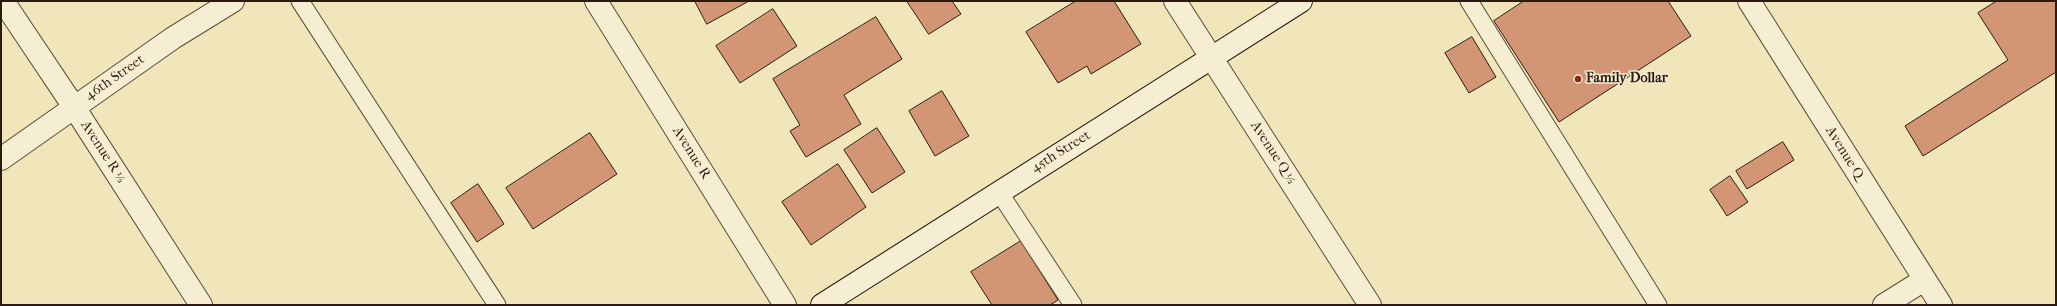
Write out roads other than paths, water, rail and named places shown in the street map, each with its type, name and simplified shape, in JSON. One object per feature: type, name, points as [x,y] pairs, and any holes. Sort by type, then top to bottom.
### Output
[{"type":"street","name":"Avenue R ½","points":[[3,1],[74,107],[201,305]]},
{"type":"street","name":"46th Street","points":[[1,159],[172,38],[233,1]]},
{"type":"street","name":"Avenue R","points":[[596,1],[785,305]]},
{"type":"street","name":"Avenue Q ½","points":[[1175,1],[1370,305]]},
{"type":"street","name":"45th Street","points":[[822,305],[1301,1]]},
{"type":"street","name":"Avenue Q","points":[[1749,1],[1941,305]]},
{"type":"street","points":[[1884,305],[1924,280]]},
{"type":"lane","points":[[300,1],[497,305]]},
{"type":"lane","points":[[1469,1],[1658,305]]},
{"type":"lane","points":[[999,192],[1073,305]]},
{"type":"place","name":"Family Dollar","points":[[1578,79]]}]
